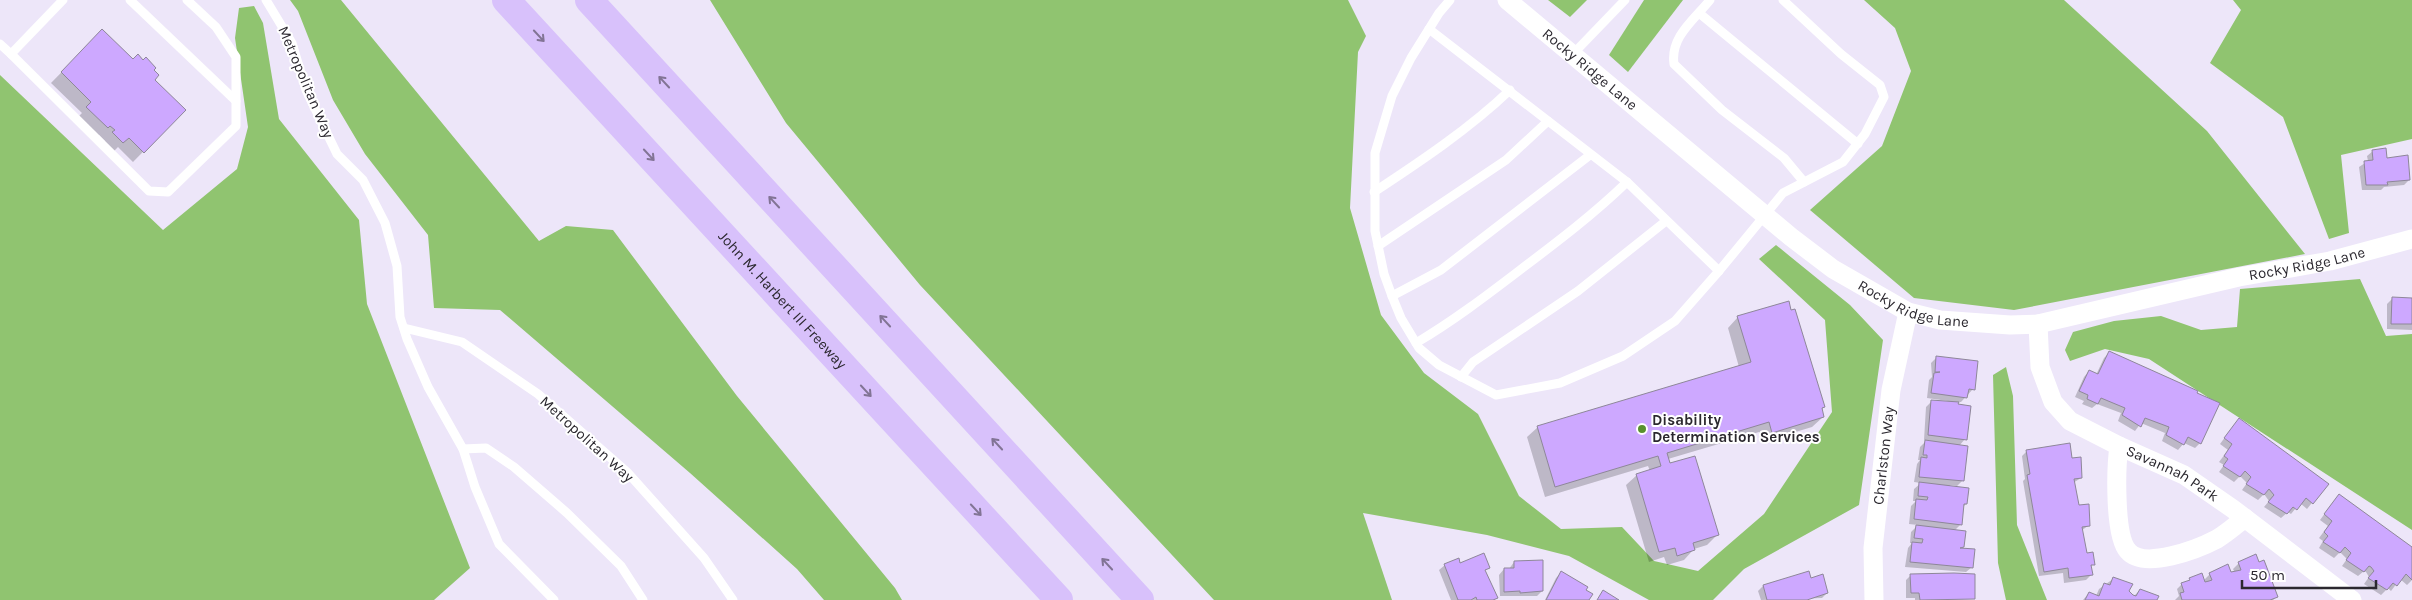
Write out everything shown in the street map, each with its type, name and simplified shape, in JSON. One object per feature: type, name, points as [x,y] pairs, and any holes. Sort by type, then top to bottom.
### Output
[{"type":"highway","name":"John M. Harbert III Freeway","points":[[506,0],[1059,600]]},
{"type":"highway","points":[[589,0],[1140,600]]},
{"type":"street","name":"Rocky Ridge Lane","points":[[1507,0],[1765,216],[1833,269],[1908,312],[1940,320],[2010,325],[2038,324],[2239,277],[2330,261],[2412,240]]},
{"type":"street","name":"Charlston Way","points":[[1874,600],[1873,548],[1885,437],[1891,390],[1908,312]]},
{"type":"street","name":"Savannah Park","points":[[2038,324],[2040,367],[2053,402],[2070,421],[2119,446],[2184,475],[2245,518],[2352,600]]},
{"type":"street","points":[[2119,446],[2115,470],[2120,535],[2128,551],[2141,560],[2161,559],[2216,539],[2245,518]]},
{"type":"lane","points":[[11,54],[63,0]]},
{"type":"lane","points":[[130,0],[236,101]]},
{"type":"lane","points":[[0,44],[149,191],[168,192],[236,126],[236,57],[216,27],[187,0]]},
{"type":"lane","name":"Metropolitan Way","points":[[266,0],[292,43],[306,90],[337,154],[363,180],[385,223],[397,266],[400,317],[428,387],[463,449],[475,487],[500,544],[554,600]]},
{"type":"lane","points":[[1450,0],[1429,28],[1392,96],[1375,153],[1375,231],[1384,274],[1392,296],[1401,318],[1416,343],[1439,365],[1496,395],[1560,383],[1623,356],[1675,321],[1783,193],[1843,162],[1858,144],[1884,97],[1880,85],[1841,54],[1783,0]]},
{"type":"lane","points":[[1572,55],[1625,0]]},
{"type":"lane","points":[[1710,0],[1675,43],[1672,54],[1674,64],[1722,110],[1784,158],[1804,182]]},
{"type":"lane","points":[[1699,13],[1858,144]]},
{"type":"lane","points":[[1429,28],[1627,182],[1719,271]]},
{"type":"lane","points":[[1374,192],[1448,140],[1510,90]]},
{"type":"lane","points":[[1378,246],[1506,160],[1548,121]]},
{"type":"lane","points":[[1392,296],[1441,270],[1590,155]]},
{"type":"lane","points":[[1416,343],[1452,322],[1532,261],[1604,205],[1627,182]]},
{"type":"lane","points":[[1461,377],[1473,362],[1578,291],[1666,221]]},
{"type":"lane","name":"Metropolitan Way","points":[[404,328],[462,342],[538,394],[628,473],[704,558],[733,600]]},
{"type":"lane","points":[[463,449],[486,448],[514,467],[567,513],[621,566],[643,600]]},
{"type":"green space","points":[[290,0],[341,0],[539,241],[566,226],[613,230],[737,396],[895,588],[902,600],[824,600],[797,569],[690,473],[500,310],[434,308],[428,235],[365,154],[333,100],[298,11]]},
{"type":"green space","points":[[710,0],[1348,0],[1366,36],[1358,52],[1350,208],[1381,315],[1424,373],[1478,414],[1519,496],[1561,529],[1622,527],[1654,561],[1698,571],[1764,514],[1832,412],[1825,320],[1759,259],[1776,245],[1850,305],[1883,340],[1859,505],[1744,569],[1713,600],[1649,600],[1569,556],[1487,535],[1363,513],[1392,600],[1214,600],[920,285],[786,123]]},
{"type":"green space","points":[[1548,0],[1587,0],[1570,17]]},
{"type":"green space","points":[[1644,0],[1683,0],[1628,72],[1609,55]]},
{"type":"green space","points":[[1864,0],[2064,0],[2207,131],[2305,254],[2014,310],[1914,298],[1810,210],[1882,146],[1911,71],[1895,28]]},
{"type":"green space","points":[[2233,0],[2412,0],[2412,139],[2341,155],[2349,233],[2329,239],[2283,117],[2210,63],[2241,10]]},
{"type":"green space","points":[[254,6],[263,23],[279,119],[359,220],[367,304],[470,568],[434,600],[0,600],[0,75],[163,230],[237,169],[248,127],[235,38],[239,8]]},
{"type":"green space","points":[[2360,279],[2386,336],[2412,334],[2412,530],[2149,359],[2105,349],[2070,361],[2065,350],[2073,332],[2114,321],[2161,316],[2201,330],[2237,327],[2240,289]]},
{"type":"green space","points":[[2006,367],[2013,396],[2017,525],[2047,600],[2006,600],[1998,563],[1993,375]]},
{"type":"building","points":[[102,29],[133,59],[138,54],[143,60],[146,57],[156,68],[154,70],[159,75],[155,80],[186,110],[144,153],[129,138],[123,143],[112,132],[115,130],[110,126],[108,128],[86,107],[91,102],[61,72]]},
{"type":"building","points":[[2386,148],[2387,158],[2408,155],[2410,180],[2387,182],[2388,185],[2366,185],[2364,161],[2373,160],[2372,150]]},
{"type":"building","points":[[2392,297],[2412,298],[2412,324],[2391,324]]},
{"type":"building","name":"Disability Determination Services","points":[[1789,301],[1791,310],[1795,309],[1825,407],[1822,408],[1824,417],[1772,433],[1769,422],[1667,453],[1670,463],[1695,456],[1719,535],[1693,543],[1695,550],[1677,556],[1675,548],[1659,552],[1636,474],[1661,466],[1658,456],[1555,487],[1537,426],[1751,362],[1737,316]]},
{"type":"building","points":[[2109,351],[2198,391],[2197,393],[2220,403],[2201,444],[2188,437],[2184,445],[2166,435],[2169,427],[2145,418],[2141,427],[2122,415],[2125,408],[2101,398],[2098,404],[2087,399],[2088,395],[2079,391],[2089,370],[2098,374]]},
{"type":"building","points":[[1936,356],[1978,361],[1975,390],[1969,389],[1967,398],[1931,393],[1934,373],[1940,372],[1935,372]]},
{"type":"building","points":[[1931,400],[1959,402],[1958,404],[1971,406],[1967,440],[1928,435]]},
{"type":"building","points":[[2239,418],[2329,484],[2313,504],[2306,498],[2297,510],[2293,507],[2287,514],[2268,502],[2274,495],[2269,489],[2264,495],[2246,484],[2251,477],[2245,471],[2240,477],[2223,466],[2228,459],[2224,456],[2232,444],[2224,438]]},
{"type":"building","points":[[1925,440],[1968,446],[1964,481],[1919,477],[1921,457],[1927,458],[1927,455],[1923,455]]},
{"type":"building","points":[[2070,443],[2072,458],[2081,457],[2082,478],[2074,479],[2079,505],[2089,504],[2090,526],[2082,527],[2087,553],[2093,552],[2095,565],[2091,565],[2093,575],[2069,578],[2068,568],[2044,572],[2027,475],[2030,474],[2026,450]]},
{"type":"building","points":[[1919,482],[1969,488],[1967,504],[1964,504],[1962,525],[1914,519],[1916,499],[1927,500],[1928,497],[1918,496]]},
{"type":"building","points":[[2339,494],[2412,547],[2412,580],[2406,574],[2397,586],[2393,583],[2387,590],[2368,578],[2374,571],[2371,567],[2369,566],[2364,572],[2346,560],[2351,553],[2345,547],[2340,553],[2323,542],[2328,536],[2324,532],[2332,521],[2324,514]]},
{"type":"building","points":[[1916,525],[1966,531],[1964,547],[1960,548],[1975,549],[1973,568],[1910,562],[1912,542],[1922,543],[1923,539],[1914,538]]},
{"type":"building","points":[[1484,553],[1490,568],[1485,570],[1498,598],[1493,600],[1477,600],[1476,597],[1471,600],[1458,600],[1444,564],[1459,558],[1460,563]]},
{"type":"building","points":[[2256,554],[2259,562],[2264,560],[2278,597],[2270,600],[2182,600],[2180,593],[2184,592],[2181,583],[2190,580],[2189,578],[2202,573],[2205,582],[2212,580],[2209,573],[2228,564],[2231,572],[2241,570],[2238,562]]},
{"type":"building","points":[[1543,560],[1543,591],[1504,592],[1504,568],[1514,568],[1514,561]]},
{"type":"building","points":[[1561,571],[1588,587],[1586,590],[1593,594],[1589,600],[1546,600]]},
{"type":"building","points":[[1809,571],[1811,578],[1823,574],[1828,593],[1807,600],[1767,600],[1763,585]]},
{"type":"building","points":[[1910,574],[1975,574],[1975,599],[1920,600],[1919,593],[1911,593]]},
{"type":"building","points":[[2113,577],[2133,584],[2129,591],[2133,595],[2136,596],[2140,589],[2159,596],[2157,600],[2085,600],[2089,592],[2099,596],[2104,583],[2110,585]]},
{"type":"building","points":[[1603,590],[1619,600],[1597,600]]},
{"type":"place","name":"Disability Determination Services","points":[[1642,429]]}]
